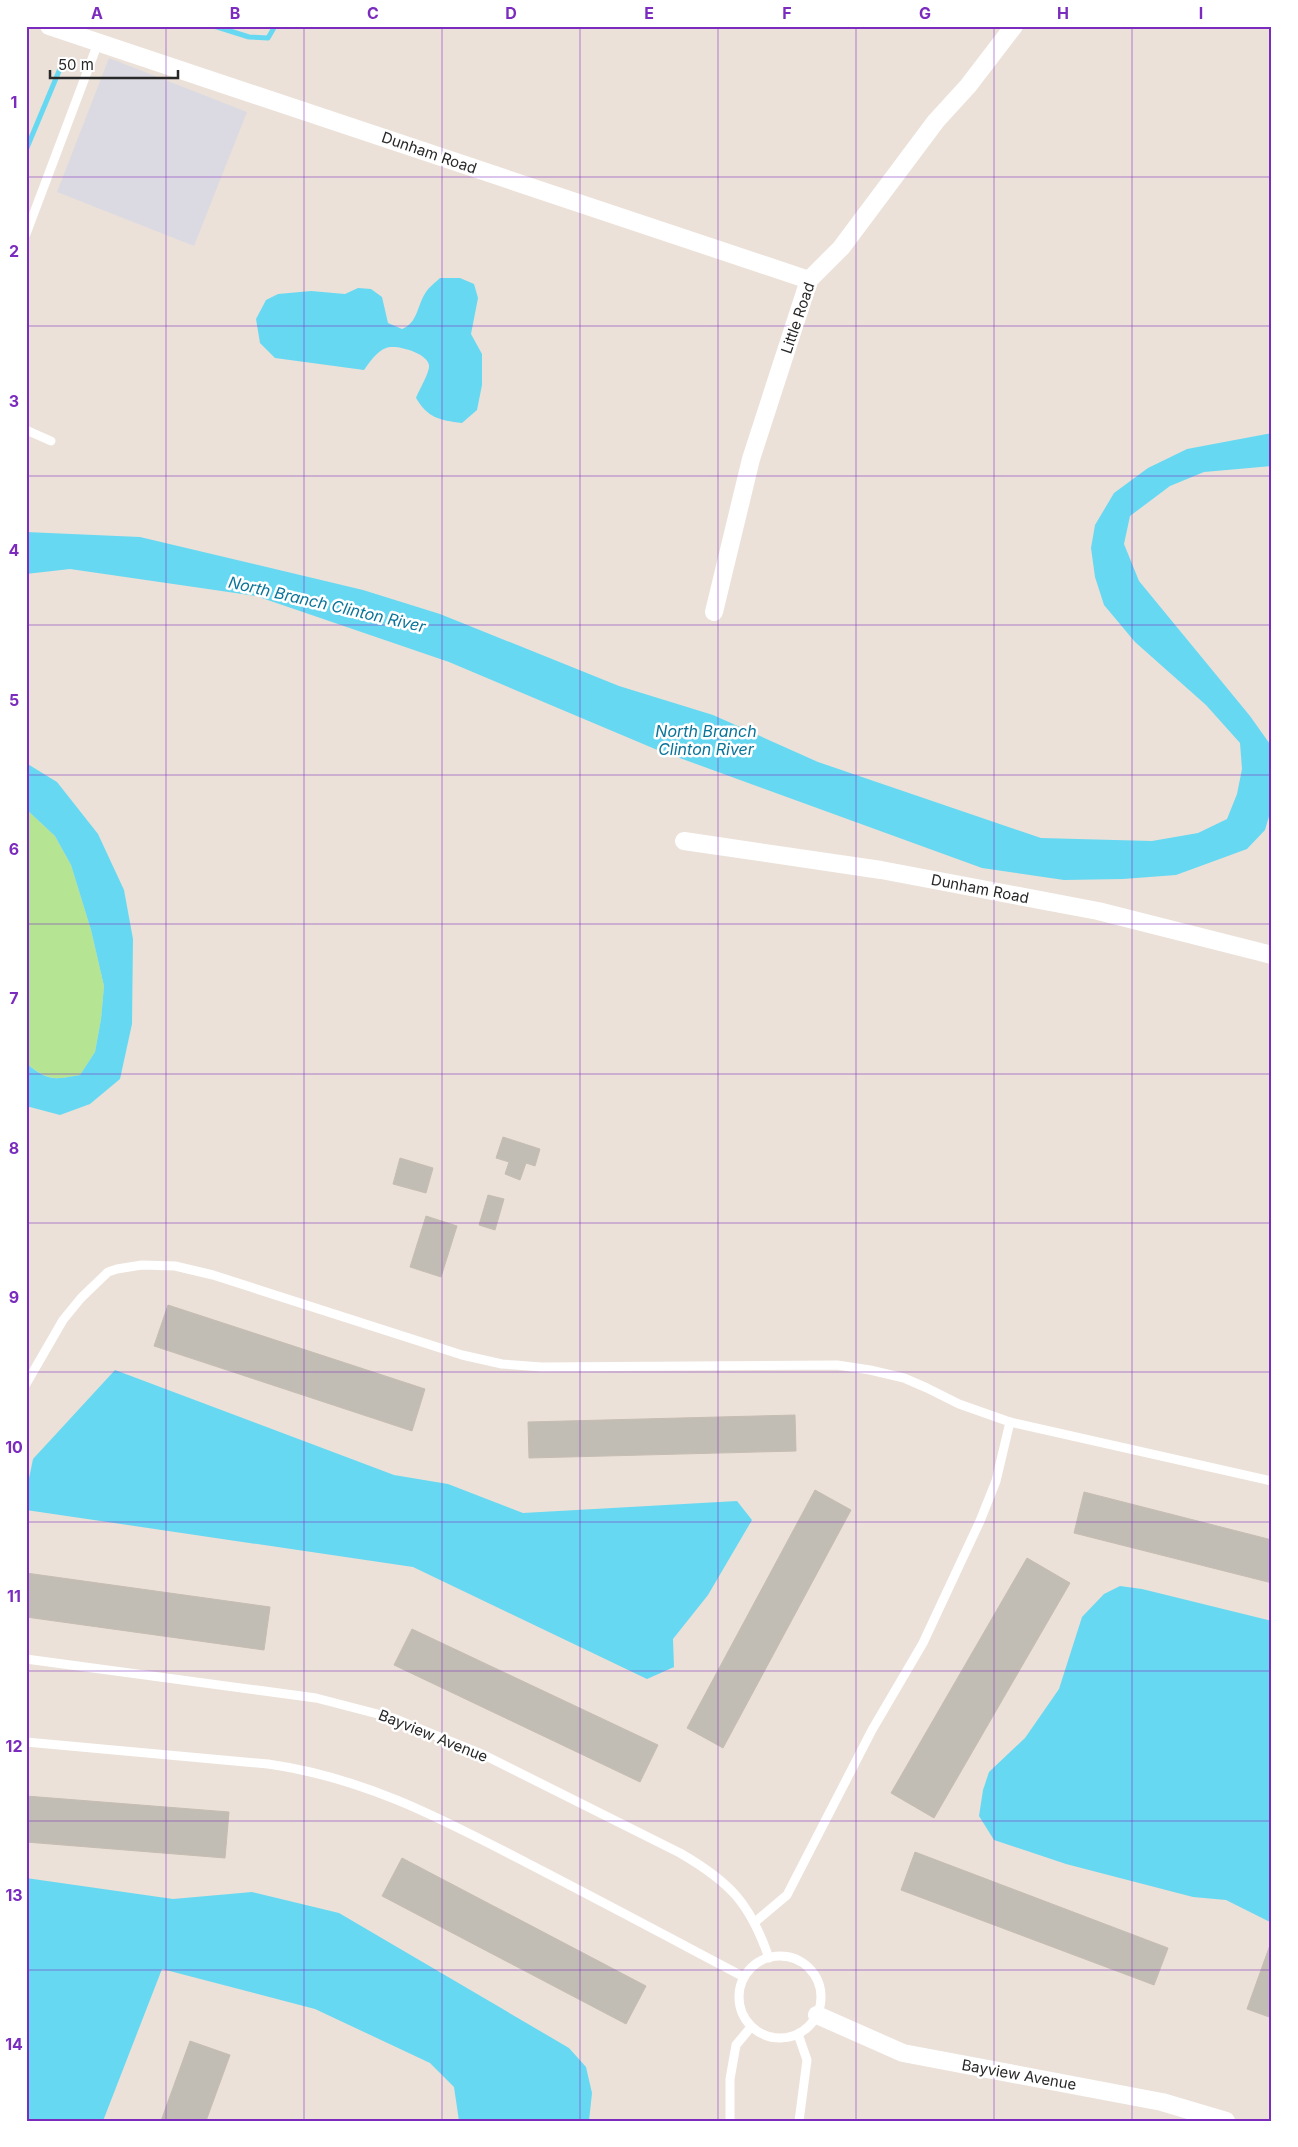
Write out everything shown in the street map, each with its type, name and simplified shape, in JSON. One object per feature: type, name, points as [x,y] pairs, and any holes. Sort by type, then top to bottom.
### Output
[{"type":"street","name":"Dunham Road","points":[[49,26],[809,280]]},
{"type":"street","name":"Little Road","points":[[714,612],[751,459],[809,280],[841,248],[936,121],[968,86],[1014,26]]},
{"type":"street","name":"Dunham Road","points":[[684,840],[881,870],[1098,911],[1272,955]]},
{"type":"street","name":"Bayview Avenue","points":[[817,2015],[903,2053],[1162,2102],[1226,2121]]},
{"type":"lane","points":[[26,234],[98,43]]},
{"type":"lane","points":[[26,430],[51,441]]},
{"type":"lane","points":[[26,1384],[71,1310],[108,1272],[129,1266],[175,1266],[213,1275],[415,1341],[502,1364],[542,1367],[817,1364],[846,1366],[904,1378],[958,1404],[1010,1422],[1272,1481]]},
{"type":"lane","points":[[755,1922],[787,1895],[868,1737],[923,1643],[986,1505],[1001,1464],[1010,1422]]},
{"type":"lane","name":"Bayview Avenue","points":[[26,1659],[316,1698],[393,1718],[484,1755],[687,1857],[718,1878],[734,1893],[755,1922],[768,1958]]},
{"type":"lane","points":[[26,1742],[268,1764],[307,1770],[337,1778],[382,1793],[438,1817],[744,1977]]},
{"type":"lane","points":[[779,1956],[789,1958],[808,1967],[817,1980],[821,1995],[817,2015],[812,2023],[798,2034],[778,2039],[769,2037],[752,2027],[746,2020],[739,2004],[738,1995],[744,1977],[754,1965],[768,1958],[779,1956]]},
{"type":"lane","points":[[730,2121],[730,2080],[736,2045],[752,2027]]},
{"type":"lane","points":[[798,2034],[807,2060],[800,2121]]},
{"type":"shaded area","points":[[109,58],[247,112],[194,246],[57,192]]},
{"type":"green space","points":[[26,809],[55,836],[71,865],[91,930],[104,986],[95,1052],[80,1075],[63,1078],[46,1076],[26,1063]]},
{"type":"water","points":[[440,278],[460,278],[474,284],[478,298],[471,334],[482,354],[482,385],[477,410],[462,423],[435,417],[420,405],[416,398],[429,365],[423,357],[411,350],[397,347],[386,348],[376,354],[364,370],[275,358],[260,343],[256,319],[266,300],[278,294],[311,291],[345,294],[358,288],[371,289],[382,297],[388,323],[402,329],[411,323],[426,292]]},
{"type":"water","name":"North Branch Clinton River","points":[[1272,433],[1272,466],[1204,472],[1170,486],[1130,516],[1124,544],[1139,581],[1250,716],[1272,747],[1272,806],[1265,830],[1247,849],[1176,875],[1123,879],[1064,880],[982,868],[655,749],[449,662],[256,596],[70,569],[26,574],[26,532],[140,537],[363,590],[440,614],[619,686],[713,715],[818,762],[1041,838],[1152,841],[1198,833],[1227,819],[1237,794],[1242,769],[1240,743],[1206,705],[1135,642],[1104,605],[1095,577],[1091,548],[1095,525],[1114,493],[1148,468],[1187,449]]},
{"type":"water","points":[[26,763],[57,782],[98,834],[124,890],[133,939],[132,1024],[120,1079],[90,1104],[60,1115],[26,1106],[26,1063],[51,1078],[80,1075],[95,1052],[104,986],[91,930],[71,865],[55,836],[26,809]]},
{"type":"water","points":[[115,1370],[394,1475],[448,1484],[523,1513],[737,1501],[752,1520],[708,1595],[673,1639],[674,1667],[647,1679],[413,1567],[26,1510],[26,1493],[33,1459]]},
{"type":"water","points":[[1120,1586],[1142,1589],[1272,1621],[1272,1923],[1226,1900],[1193,1897],[1066,1864],[994,1840],[979,1816],[983,1790],[989,1772],[1025,1738],[1059,1689],[1082,1617],[1104,1594]]},
{"type":"water","points":[[26,1878],[173,1899],[252,1892],[339,1913],[569,2048],[586,2067],[592,2093],[589,2121],[459,2121],[454,2087],[430,2063],[315,2009],[162,1969],[103,2121],[26,2121]]},
{"type":"building","points":[[503,1137],[540,1149],[535,1166],[526,1163],[520,1180],[505,1174],[509,1162],[496,1158]]},
{"type":"building","points":[[400,1158],[433,1168],[426,1193],[393,1184]]},
{"type":"building","points":[[488,1195],[504,1199],[495,1230],[479,1225]]},
{"type":"building","points":[[426,1216],[457,1226],[441,1277],[410,1267]]},
{"type":"building","points":[[168,1305],[425,1389],[412,1431],[154,1346]]},
{"type":"building","points":[[795,1415],[796,1451],[529,1458],[528,1422]]},
{"type":"building","points":[[815,1490],[851,1510],[723,1748],[687,1728]]},
{"type":"building","points":[[1084,1492],[1272,1540],[1272,1583],[1074,1533]]},
{"type":"building","points":[[1027,1558],[1070,1583],[934,1818],[891,1793]]},
{"type":"building","points":[[26,1573],[270,1607],[264,1650],[26,1617]]},
{"type":"building","points":[[412,1629],[658,1745],[640,1782],[394,1665]]},
{"type":"building","points":[[26,1796],[229,1812],[225,1858],[26,1842]]},
{"type":"building","points":[[915,1852],[1168,1948],[1154,1985],[901,1890]]},
{"type":"building","points":[[402,1858],[646,1986],[626,2024],[382,1896]]},
{"type":"building","points":[[1270,1945],[1272,1946],[1272,2018],[1247,2009]]},
{"type":"building","points":[[190,2041],[230,2055],[206,2121],[161,2121]]},
{"type":"waterway","points":[[214,26],[249,37],[268,38],[275,26]]},
{"type":"waterway","points":[[26,150],[62,64]]}]
